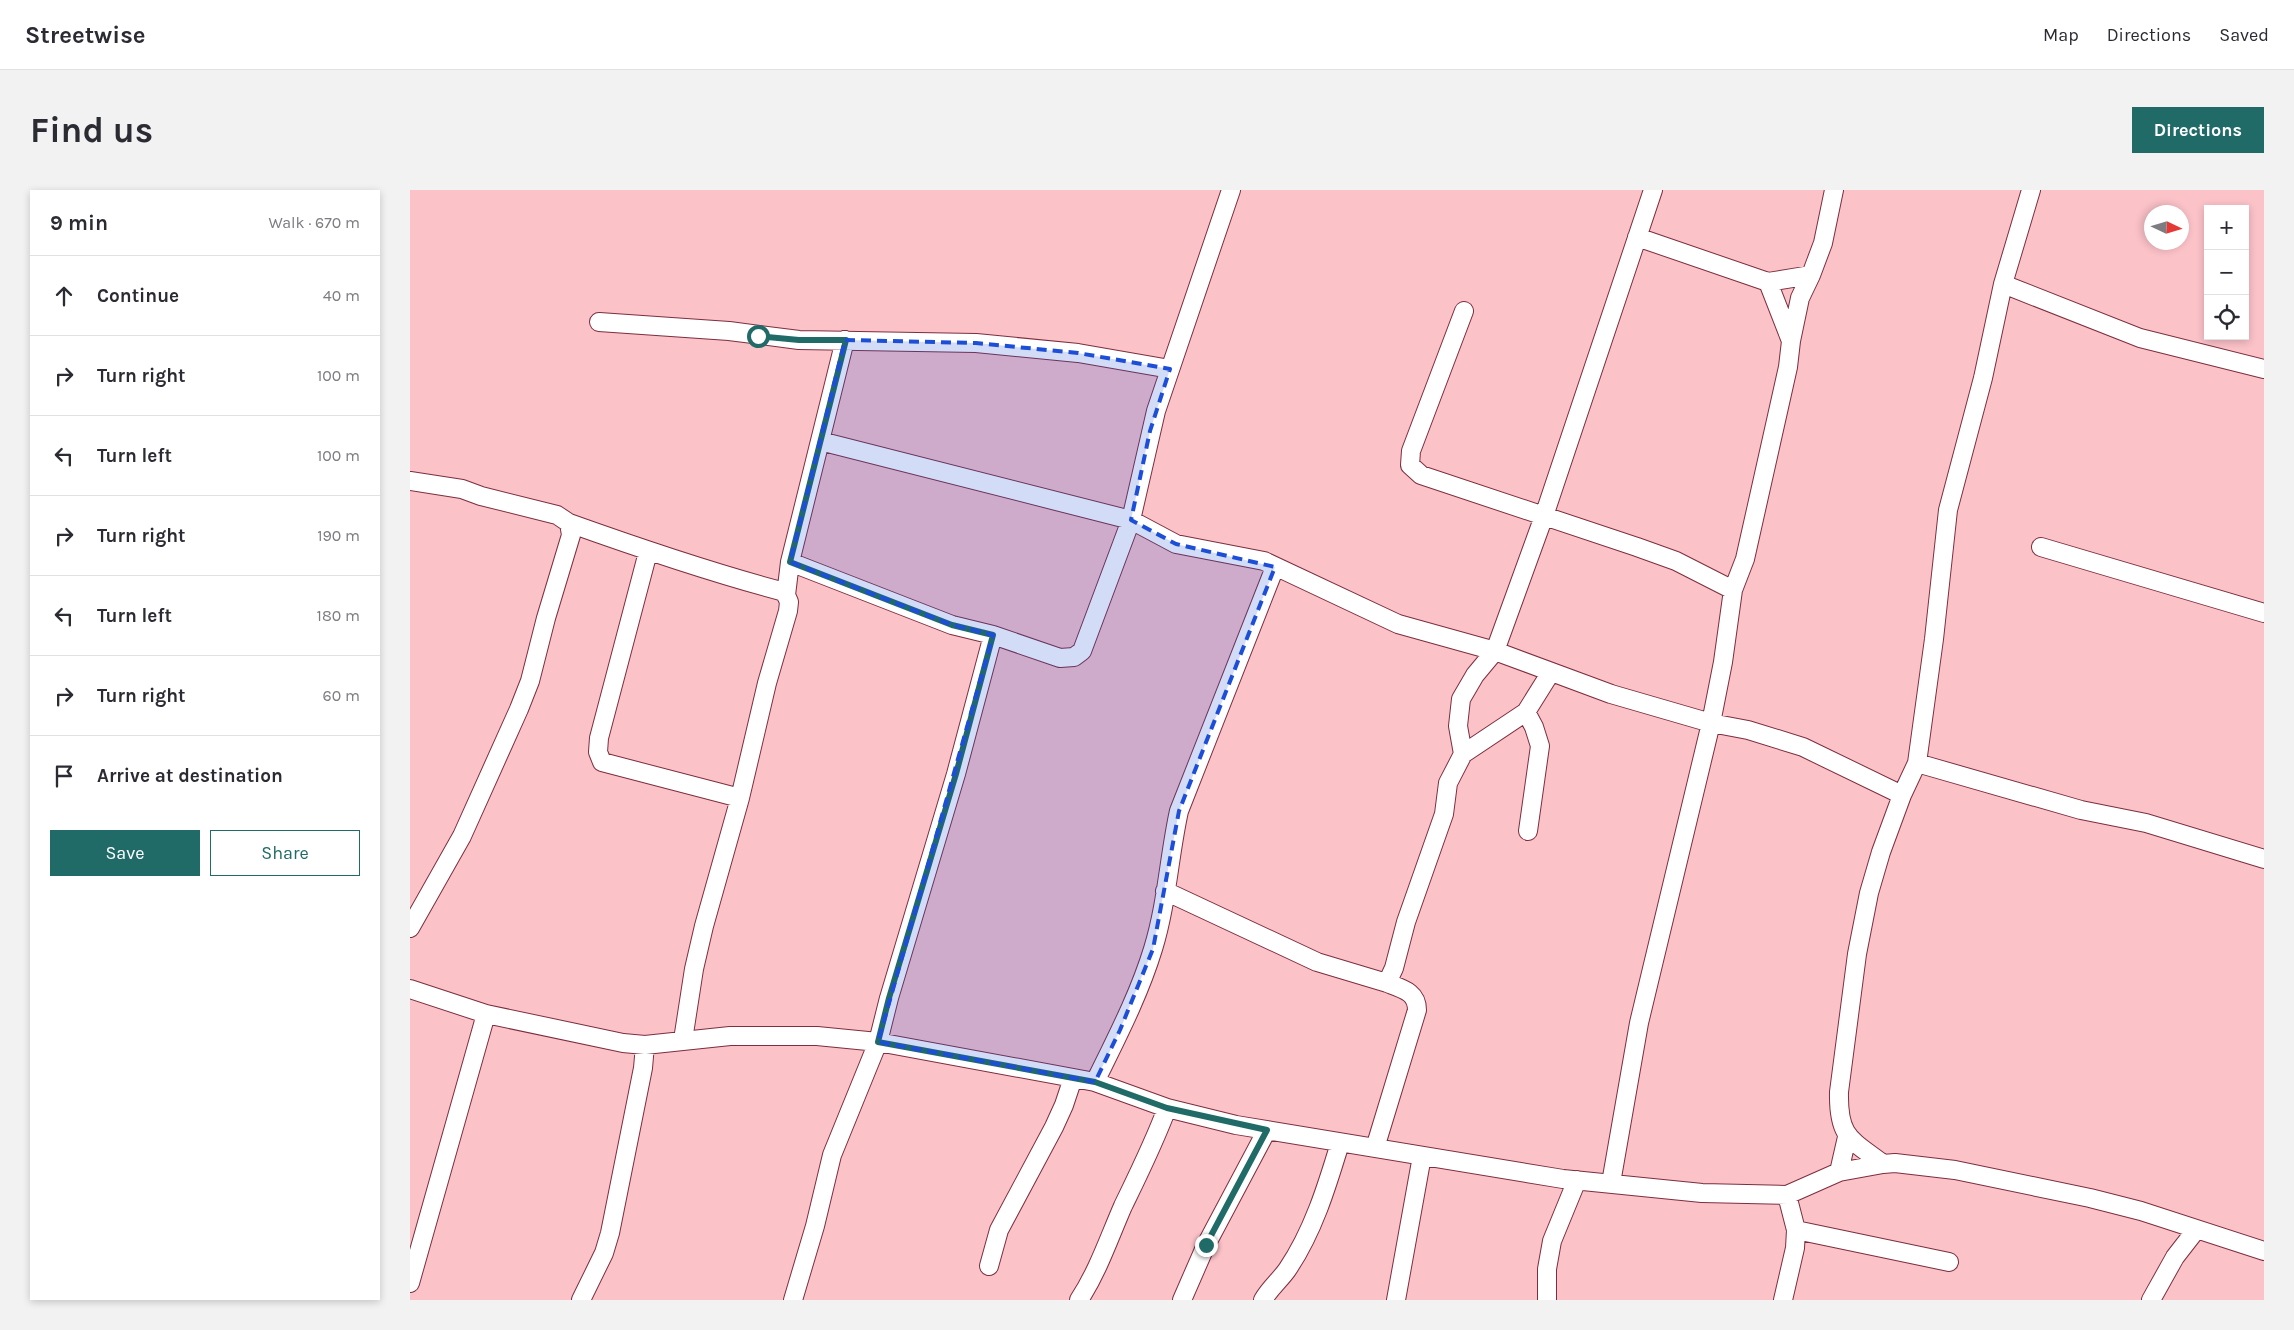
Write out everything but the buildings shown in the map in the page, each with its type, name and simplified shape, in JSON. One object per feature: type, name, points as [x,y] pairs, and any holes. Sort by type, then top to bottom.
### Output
[{"type":"street","points":[[790,562],[952,625],[993,635],[1060,658],[1074,657],[1082,651],[1131,520],[1150,431],[1230,190]]},
{"type":"street","points":[[1463,754],[1458,726],[1461,699],[1475,675],[1495,651],[1544,516],[1653,190]]},
{"type":"street","points":[[1611,1183],[1639,1023],[1711,723],[1723,662],[1732,590],[1744,559],[1788,367],[1800,298],[1823,243],[1834,190]]},
{"type":"street","points":[[1883,1164],[1847,1136],[1838,1115],[1839,1092],[1857,954],[1869,893],[1881,852],[1902,796],[1917,763],[1934,639],[1948,510],[1983,378],[2003,284],[2031,190]]},
{"type":"street","points":[[1638,237],[1768,282],[1811,275]]},
{"type":"street","points":[[1768,282],[1791,341]]},
{"type":"street","points":[[2003,284],[2140,338],[2264,369]]},
{"type":"street","points":[[1464,311],[1411,451],[1410,465],[1421,475],[1676,561],[1732,590]]},
{"type":"street","points":[[599,322],[728,331],[799,340],[976,343],[1078,353],[1170,370]]},
{"type":"street","points":[[786,595],[790,562],[846,340]]},
{"type":"street","points":[[820,442],[1131,520],[1176,544],[1264,561],[1398,624],[1495,651],[1611,694],[1711,723],[1748,730],[1803,747],[1902,796]]},
{"type":"street","points":[[410,481],[462,489],[480,496],[557,515],[569,523],[648,552],[724,576],[781,591],[786,595],[789,602],[788,611],[767,682],[740,798],[704,926],[694,969],[683,1040]]},
{"type":"street","points":[[410,928],[462,836],[530,681],[546,618],[571,535],[569,523]]},
{"type":"street","points":[[2041,547],[2264,613]]},
{"type":"street","points":[[648,552],[599,738],[598,752],[602,762],[740,798]]},
{"type":"street","points":[[1095,1082],[1144,977],[1162,918],[1179,810],[1275,566]]},
{"type":"street","points":[[793,1300],[815,1226],[832,1155],[878,1042],[889,998],[956,774],[993,635]]},
{"type":"street","points":[[1387,984],[1394,968],[1406,922],[1444,814],[1448,783],[1463,754],[1526,712],[1551,672]]},
{"type":"street","points":[[1526,712],[1534,727],[1540,746],[1528,831]]},
{"type":"street","points":[[1917,763],[2080,810],[2146,823],[2264,858]]},
{"type":"street","points":[[1165,891],[1317,962],[1387,984],[1413,995],[1417,1002],[1417,1010],[1375,1148]]},
{"type":"street","points":[[410,989],[486,1014],[623,1043],[646,1045],[730,1036],[817,1036],[878,1042],[1095,1082],[1167,1108],[1267,1130],[1577,1180],[1702,1193],[1787,1194],[1839,1172],[1883,1164],[1895,1163],[1954,1170],[2017,1182],[2141,1211],[2264,1250]]},
{"type":"street","points":[[410,1283],[486,1014]]},
{"type":"street","points":[[581,1300],[595,1275],[610,1233],[646,1045]]},
{"type":"street","points":[[989,1266],[999,1230],[1054,1127],[1073,1078]]},
{"type":"street","points":[[1079,1300],[1092,1281],[1124,1206],[1150,1153],[1167,1108]]},
{"type":"street","points":[[1182,1300],[1206,1245],[1267,1130]]},
{"type":"street","points":[[1839,1172],[1847,1136]]},
{"type":"street","points":[[1263,1300],[1269,1290],[1286,1271],[1307,1235],[1327,1184],[1340,1143]]},
{"type":"street","points":[[1396,1300],[1422,1156]]},
{"type":"street","points":[[1547,1300],[1547,1269],[1552,1241],[1577,1180]]},
{"type":"street","points":[[1783,1300],[1795,1248],[1796,1230],[1787,1194]]},
{"type":"street","points":[[1796,1230],[1949,1262]]},
{"type":"street","points":[[2151,1300],[2175,1257],[2196,1230]]},
{"type":"highlighted area","points":[[845,340],[976,343],[1078,353],[1170,369],[1150,431],[1131,520],[1176,544],[1275,567],[1179,811],[1153,949],[1120,1030],[1095,1082],[878,1042],[993,635],[952,625],[790,562]]},
{"type":"route","points":[[758,336],[799,340],[846,340],[790,562],[952,625],[993,635],[956,774],[889,998],[878,1042],[1095,1082],[1167,1108],[1236,1125],[1267,1130],[1245,1168],[1206,1245]]}]
